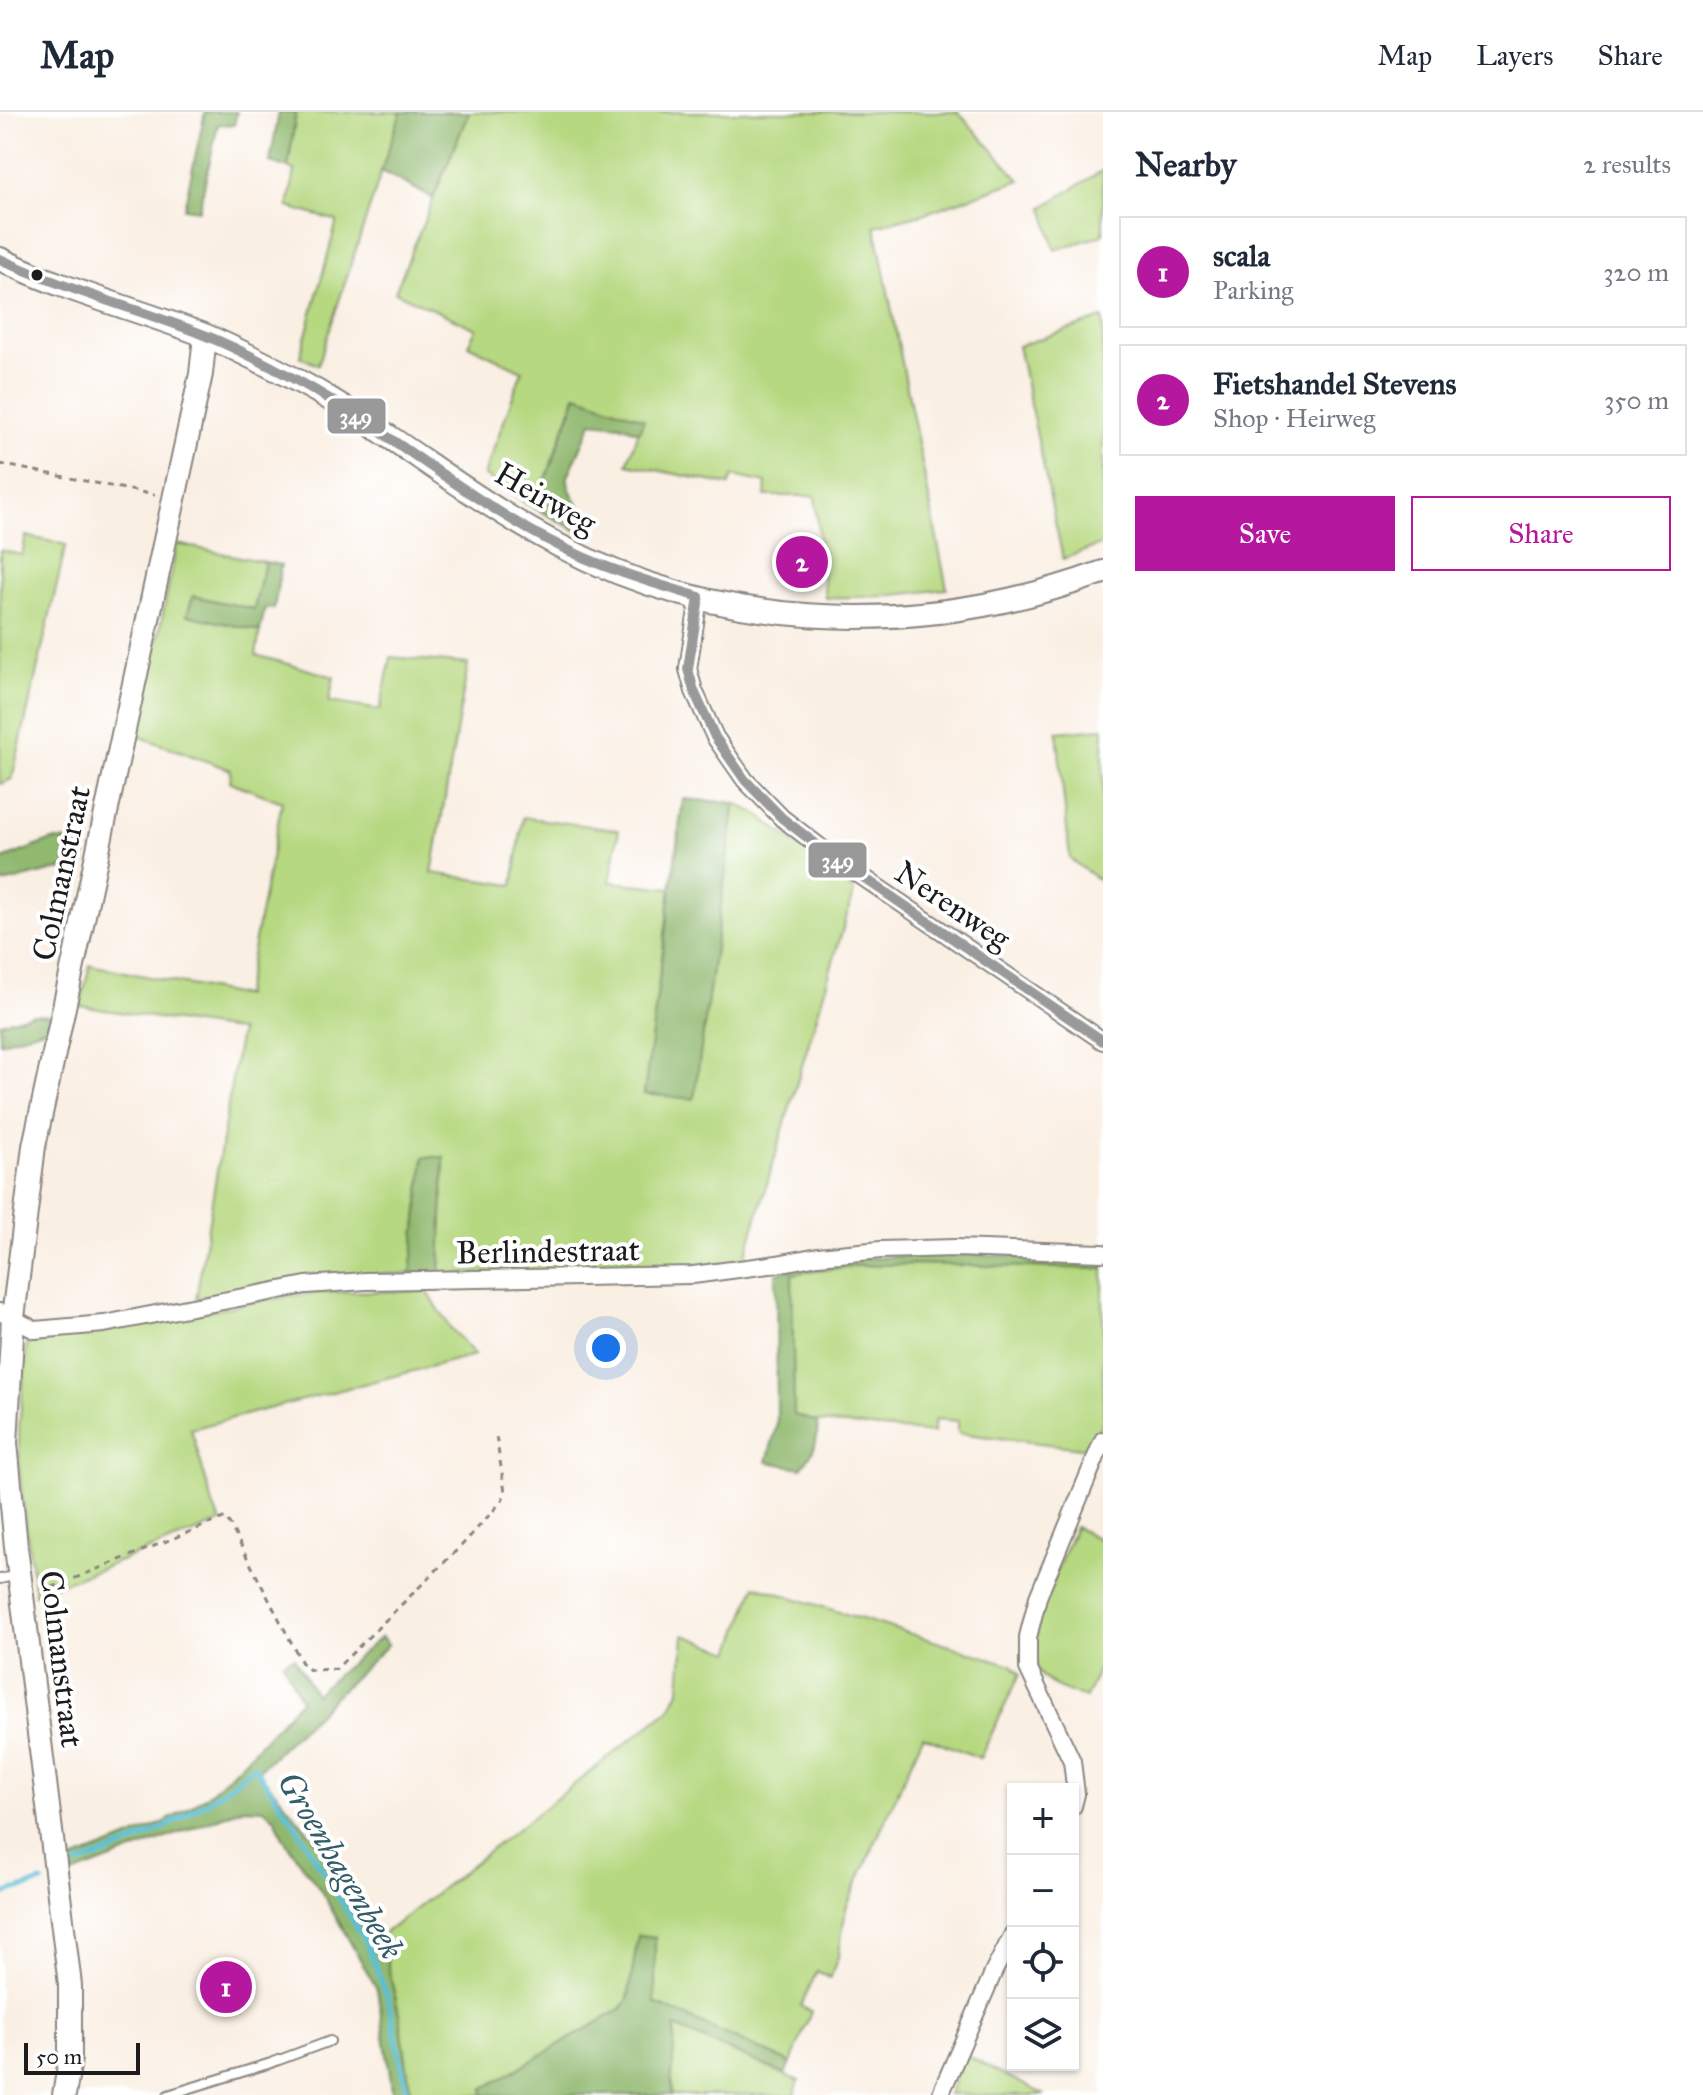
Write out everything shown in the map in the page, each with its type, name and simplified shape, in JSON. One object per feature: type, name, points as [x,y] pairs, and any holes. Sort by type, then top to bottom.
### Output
[{"type":"main road","name":"Heirweg","points":[[0,259],[40,277],[205,336],[340,404],[491,506],[554,543],[623,574],[699,597],[800,616],[851,619],[901,617],[991,604],[1103,572]]},
{"type":"main road","name":"Colmanstraat","points":[[64,2095],[70,2060],[70,1985],[14,1583],[6,1443],[7,1315],[34,1146],[201,374],[205,336]]},
{"type":"street","name":"Nerenweg","points":[[699,597],[688,669],[694,691],[715,737],[745,780],[782,818],[829,854],[1103,1041]]},
{"type":"street","name":"Berlindestraat","points":[[7,1315],[35,1330],[104,1324],[306,1285],[366,1281],[693,1275],[881,1250],[955,1248],[1103,1253]]},
{"type":"street","points":[[1075,1783],[1072,1761],[1028,1668],[1028,1637],[1038,1597],[1103,1440]]},
{"type":"street","points":[[940,2095],[1007,1946]]},
{"type":"lane","points":[[168,2095],[330,2041]]},
{"type":"path","points":[[0,464],[174,499]]},
{"type":"path","points":[[14,1583],[39,1592],[226,1517],[302,1663],[310,1670],[336,1669],[463,1544],[502,1501],[505,1492],[496,1436]]},
{"type":"green space","points":[[205,112],[237,112],[234,125],[218,124],[199,210],[184,208]]},
{"type":"green space","points":[[279,112],[296,112],[288,168],[270,162]]},
{"type":"green space","points":[[296,112],[401,112],[318,365],[300,357],[337,221],[288,207],[295,170],[288,168]]},
{"type":"green space","points":[[401,112],[469,112],[433,198],[381,171]]},
{"type":"green space","points":[[469,112],[958,112],[1020,180],[926,213],[875,226],[947,589],[886,596],[825,598],[815,496],[765,496],[766,483],[733,476],[729,485],[627,464],[643,419],[576,395],[544,484],[525,503],[484,475],[522,371],[468,345],[476,329],[395,292]]},
{"type":"green space","points":[[1103,170],[1103,235],[1055,250],[1043,207]]},
{"type":"green space","points":[[1103,318],[1103,544],[1063,559],[1018,346]]},
{"type":"green space","points":[[577,395],[644,419],[639,432],[620,425],[592,422],[568,476],[570,490],[583,514],[584,528],[579,532],[525,503],[544,484]]},
{"type":"green space","points":[[26,536],[66,545],[12,779],[0,784],[0,550],[22,555]]},
{"type":"green space","points":[[177,544],[265,562],[255,610],[193,596],[187,615],[260,631],[256,655],[334,677],[329,702],[380,710],[391,657],[468,664],[432,873],[513,885],[523,817],[619,830],[610,882],[671,888],[644,1094],[694,1098],[735,803],[759,815],[854,891],[744,1261],[700,1266],[440,1274],[444,1158],[424,1157],[411,1274],[332,1274],[196,1299],[240,1031],[80,1006],[90,965],[244,996],[282,802],[230,782],[231,770],[138,736]]},
{"type":"green space","points":[[265,562],[281,565],[274,609],[265,608],[260,631],[187,615],[193,596],[254,609]]},
{"type":"green space","points":[[1103,728],[1103,883],[1070,859],[1057,732]]},
{"type":"green space","points":[[683,799],[735,803],[694,1099],[644,1094]]},
{"type":"green space","points":[[52,840],[88,842],[83,867],[55,870],[0,884],[0,860]]},
{"type":"green space","points":[[32,1014],[49,1015],[47,1028],[0,1043],[0,1023]]},
{"type":"green space","points":[[424,1157],[444,1157],[440,1274],[411,1274]]},
{"type":"green space","points":[[968,1254],[1103,1259],[1103,1269],[914,1264],[852,1266],[792,1274],[794,1415],[817,1422],[817,1435],[812,1452],[801,1468],[767,1462],[777,1424],[776,1273],[871,1258]]},
{"type":"green space","points":[[914,1264],[1103,1269],[1103,1420],[1089,1449],[958,1433],[958,1421],[935,1419],[933,1433],[817,1422],[794,1415],[792,1274],[852,1266]]},
{"type":"green space","points":[[427,1291],[450,1327],[475,1355],[191,1429],[221,1522],[35,1594],[19,1471],[19,1427],[27,1343],[289,1296],[325,1292]]},
{"type":"green space","points":[[1075,1527],[1103,1541],[1103,1659],[1086,1698],[1050,1683],[1041,1675],[1035,1662],[1038,1624]]},
{"type":"green space","points":[[755,1586],[1012,1665],[1020,1674],[980,1758],[923,1736],[846,1908],[839,1954],[830,1978],[817,1971],[801,2006],[811,2012],[791,2063],[654,2003],[655,1937],[639,1935],[628,1999],[621,2009],[483,2089],[484,2095],[411,2095],[400,2018],[381,1936],[670,1709],[680,1689],[684,1635],[731,1652]]},
{"type":"green space","points":[[381,1637],[388,1645],[258,1771],[331,1859],[372,1943],[381,1936],[400,2018],[411,2095],[393,2095],[377,1989],[321,1891],[283,1838],[276,1820],[264,1809],[244,1808],[73,1874],[70,1861],[129,1838],[186,1810],[230,1775],[301,1700],[283,1662],[294,1657],[315,1694]]},
{"type":"green space","points":[[638,1935],[655,1937],[655,2003],[791,2063],[785,2074],[675,2027],[671,2095],[484,2095],[483,2089],[621,2009],[628,1999]]},
{"type":"green space","points":[[675,2026],[799,2081],[794,2095],[671,2095]]},
{"type":"green space","points":[[965,2055],[1045,2095],[948,2095]]},
{"type":"waterway","name":"Groenhagenbeek","points":[[77,1865],[168,1825],[204,1804],[254,1766],[294,1823],[365,1941],[387,1995],[406,2095]]},
{"type":"waterway","name":"Groenhagenbeek","points":[[0,1895],[42,1882]]},
{"type":"transit line","name":"349","points":[[0,259],[242,351],[334,402],[488,505],[552,542],[643,580],[699,597]]},
{"type":"transit line","name":"349","points":[[699,597],[688,669],[694,691],[715,737],[745,780],[782,818],[829,854],[1103,1041]]},
{"type":"place","name":"Fietshandel Stevens","points":[[802,562]]},
{"type":"place","name":"scala","points":[[226,1987]]}]
